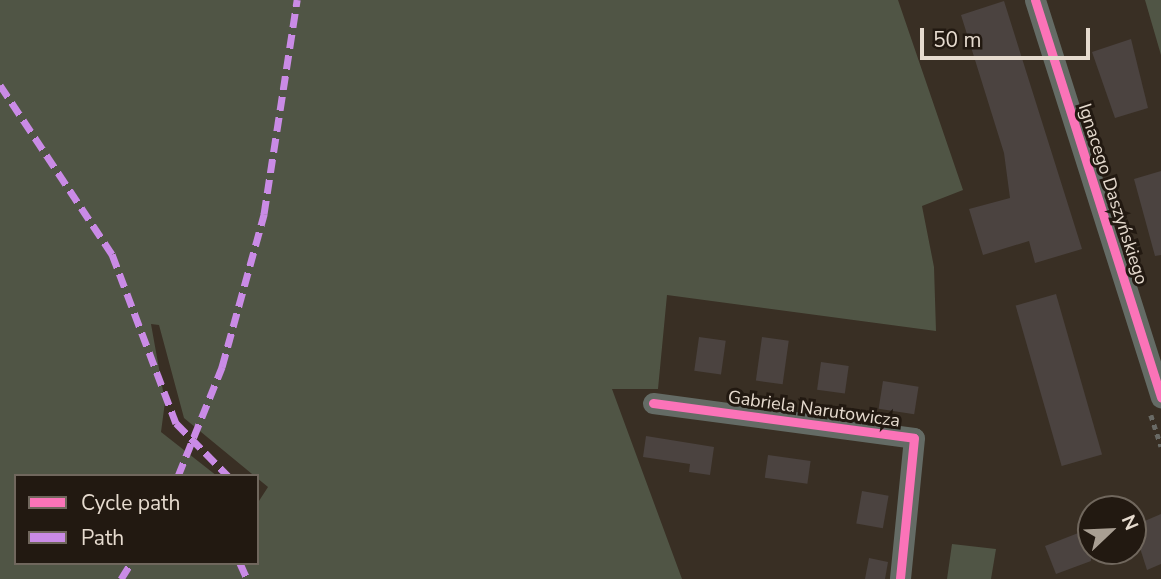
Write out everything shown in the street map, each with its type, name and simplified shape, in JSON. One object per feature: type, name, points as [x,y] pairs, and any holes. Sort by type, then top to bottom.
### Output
[{"type":"street","name":"Ignacego Daszyńskiego","points":[[1035,0],[1161,397]]},
{"type":"street","name":"Gabriela Narutowicza","points":[[653,403],[914,438],[900,579]]},
{"type":"green space","points":[[0,0],[898,0],[963,190],[922,206],[934,267],[936,331],[667,295],[658,389],[612,389],[682,579],[0,579]],"holes":[[[151,324],[159,325],[184,418],[252,474],[259,474],[259,480],[268,487],[259,501],[259,565],[14,565],[14,474],[214,474],[161,432],[165,402]]]},
{"type":"green space","points":[[1145,0],[1161,0],[1161,55]]},
{"type":"green space","points":[[952,544],[996,549],[991,579],[947,579]]},
{"type":"building","points":[[1004,1],[1082,249],[1035,263],[1029,241],[983,255],[969,209],[1010,198],[1004,153],[961,15]]},
{"type":"building","points":[[1131,39],[1148,108],[1115,118],[1092,52]]},
{"type":"building","points":[[1161,171],[1161,255],[1155,256],[1134,179]]},
{"type":"building","points":[[1056,294],[1102,455],[1062,466],[1016,306]]},
{"type":"building","points":[[699,337],[726,341],[721,374],[694,371]]},
{"type":"building","points":[[762,337],[789,341],[783,384],[756,381]]},
{"type":"building","points":[[821,362],[849,366],[845,394],[817,390]]},
{"type":"building","points":[[883,381],[919,387],[914,414],[879,409]]},
{"type":"building","points":[[646,436],[714,447],[710,475],[689,472],[690,464],[643,457]]},
{"type":"building","points":[[768,455],[811,461],[807,484],[765,478]]},
{"type":"building","points":[[862,491],[889,496],[883,528],[856,523]]},
{"type":"building","points":[[1161,514],[1161,564],[1147,570],[1145,565],[1147,520]]},
{"type":"building","points":[[1077,533],[1077,565],[1080,565],[1056,574],[1045,546]]},
{"type":"building","points":[[869,558],[888,562],[885,579],[865,579]]},
{"type":"marked path","points":[[179,474],[222,367],[264,214],[297,0]]},
{"type":"marked path","points":[[0,85],[112,254],[176,423],[226,474]]},
{"type":"marked path","points":[[121,579],[130,565]]},
{"type":"marked path","points":[[241,565],[247,579]]},
{"type":"cycle path","points":[[1035,0],[1161,397]]},
{"type":"cycle path","points":[[653,403],[914,438],[900,579]]}]
